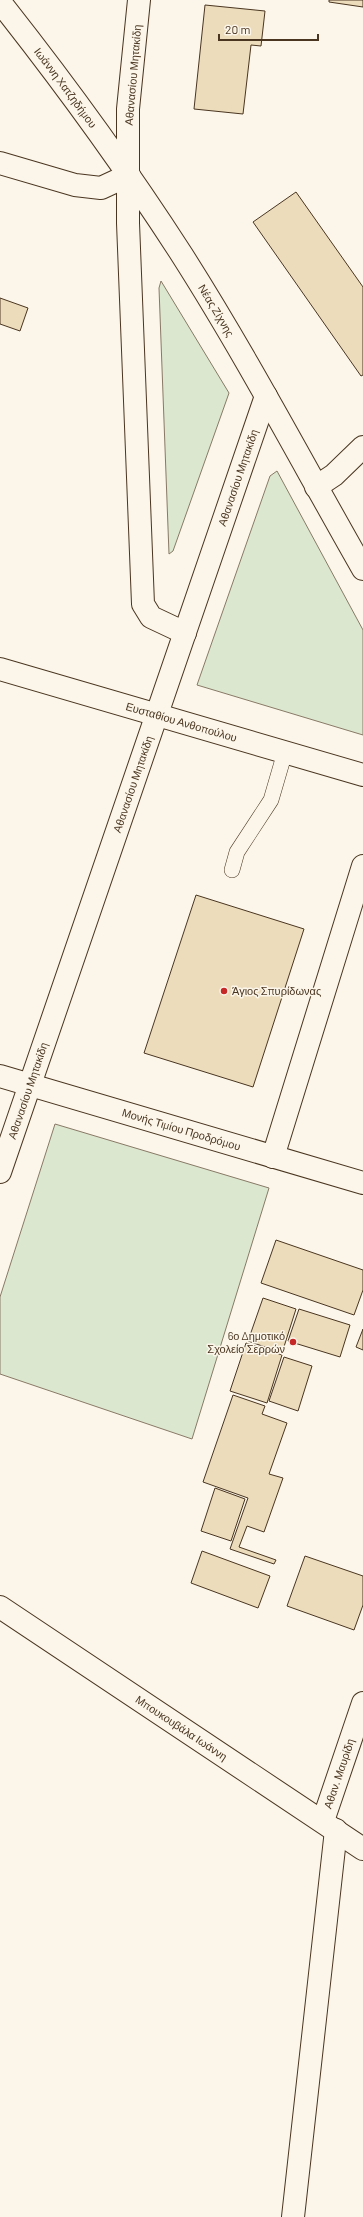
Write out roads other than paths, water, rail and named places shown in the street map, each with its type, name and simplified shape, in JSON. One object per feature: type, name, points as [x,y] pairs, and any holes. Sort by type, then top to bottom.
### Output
[{"type":"street","name":"Αθανασίου Μητακίδη","points":[[139,0],[128,109],[129,264],[143,604],[151,617],[185,633]]},
{"type":"street","name":"Ιωάννη Χατζηδήμου","points":[[0,2],[129,174]]},
{"type":"street","points":[[0,163],[75,185],[101,188],[129,174]]},
{"type":"street","name":"Νέας Ζίχνης","points":[[129,174],[182,255],[266,396],[316,488],[363,569]]},
{"type":"street","name":"Αθανασίου Μητακίδη","points":[[0,1172],[266,396]]},
{"type":"street","points":[[316,488],[334,475],[363,447]]},
{"type":"street","name":"Ευσταθίου Ανθοπούλου","points":[[0,669],[363,775]]},
{"type":"street","points":[[273,1157],[363,866]]},
{"type":"street","name":"Μονής Τιμίου Προδρόμου","points":[[0,1076],[363,1183]]},
{"type":"street","name":"Μπουκουβάλα Ιωάννη","points":[[0,1607],[363,1849]]},
{"type":"street","name":"Αθαν. Μαυρίδη","points":[[293,2217],[329,1826],[363,1703]]},
{"type":"lane","points":[[232,870],[237,852],[270,800],[285,752]]},
{"type":"place","name":"Άγιος Σπυρίδωνας","points":[[224,991]]},
{"type":"place","name":"6ο Δημοτικό Σχολείο Σερρών","points":[[293,1342]]}]
